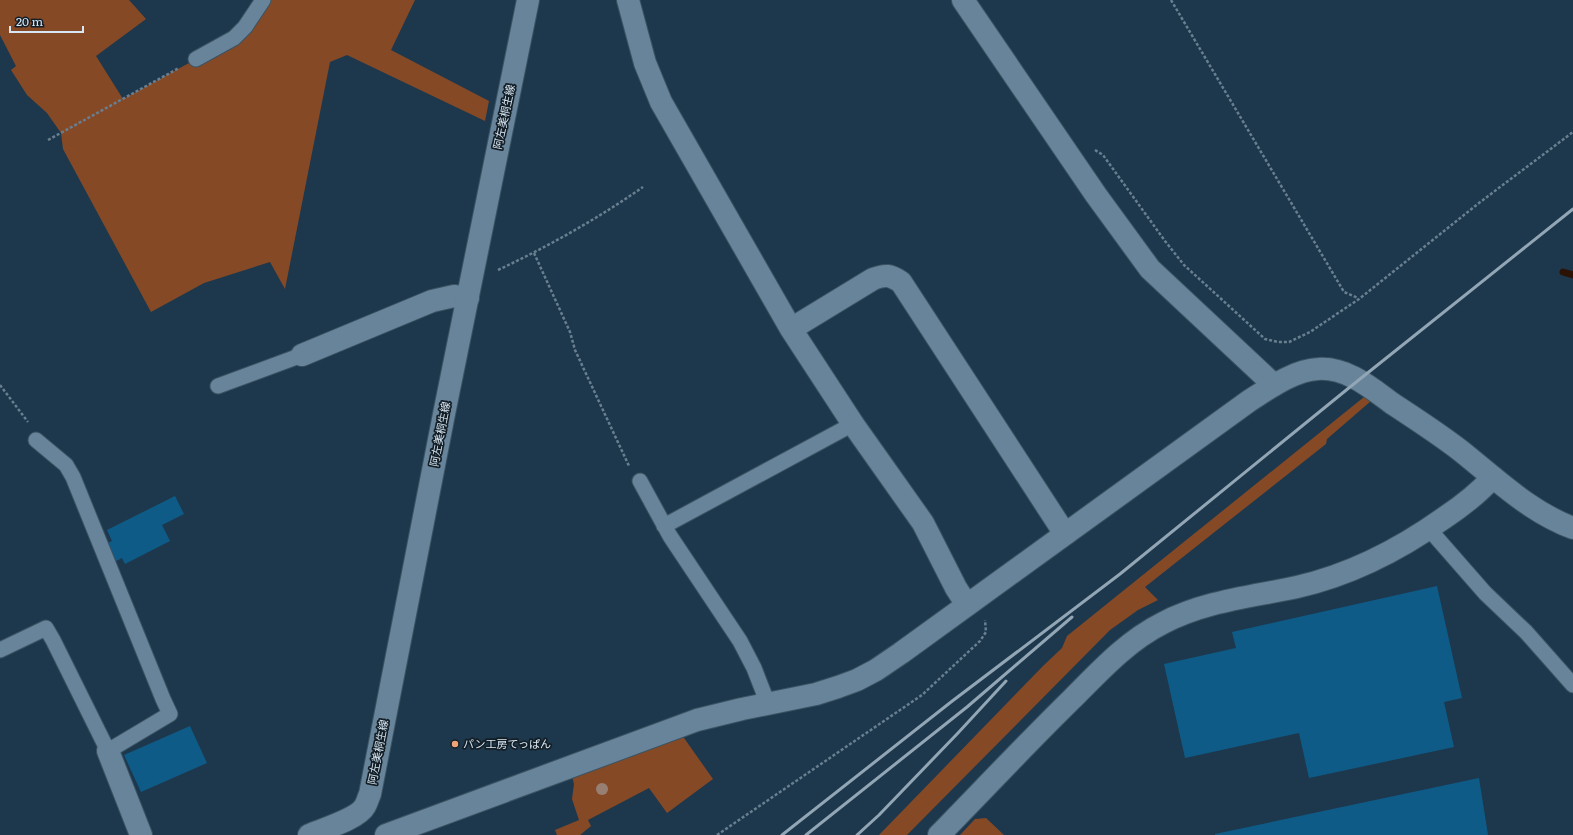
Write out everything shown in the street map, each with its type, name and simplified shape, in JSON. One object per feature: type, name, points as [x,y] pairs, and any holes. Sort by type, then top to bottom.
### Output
[{"type":"street","name":"阿左美桐生線","points":[[365,807],[370,794],[442,421],[528,0]]},
{"type":"street","points":[[628,0],[646,63],[661,102],[791,329],[854,424],[923,523],[956,588],[967,606]]},
{"type":"street","points":[[963,0],[1096,195],[1150,269],[1274,385]]},
{"type":"street","points":[[791,329],[882,275],[892,276],[901,282],[1065,534]]},
{"type":"street","points":[[302,355],[432,301],[454,296],[468,298]]},
{"type":"street","points":[[309,835],[346,820],[365,807],[378,821],[385,835],[697,720],[816,694],[857,680],[901,653],[1211,428],[1274,385],[1302,373],[1316,369],[1337,371],[1365,384],[1460,450],[1492,477],[1527,503],[1550,517],[1573,528]]},
{"type":"street","points":[[939,835],[1081,690],[1124,648],[1144,633],[1182,614],[1209,605],[1330,578],[1365,564],[1429,529],[1478,493],[1492,477]]},
{"type":"street","points":[[108,751],[141,835]]},
{"type":"lane","points":[[196,59],[234,38],[245,27],[263,0]]},
{"type":"lane","points":[[218,386],[302,355]]},
{"type":"lane","points":[[664,526],[854,424]]},
{"type":"lane","points":[[0,650],[46,628],[108,751],[170,714],[73,477],[66,465],[36,440]]},
{"type":"lane","points":[[640,481],[664,526],[740,641],[754,668],[768,704]]},
{"type":"lane","points":[[1429,529],[1485,592],[1526,632],[1573,685]]},
{"type":"path","points":[[1171,0],[1344,292],[1358,298]]},
{"type":"path","points":[[48,140],[196,59]]},
{"type":"path","points":[[1127,187],[1184,265],[1265,339],[1278,342],[1289,342],[1310,332],[1358,298],[1479,203],[1573,132]]},
{"type":"path","points":[[472,272],[492,273],[534,253],[589,223],[643,187]]},
{"type":"path","points":[[534,253],[570,332],[575,350],[605,417],[630,469],[640,481]]},
{"type":"path","points":[[0,385],[32,426],[36,440]]},
{"type":"path","points":[[717,835],[922,695],[980,641],[986,632],[985,617],[979,611],[967,606]]},
{"type":"shaded area","points":[[0,0],[129,0],[146,19],[96,56],[123,99],[189,63],[195,65],[269,0],[415,0],[391,50],[489,101],[485,121],[347,55],[330,62],[285,289],[270,262],[204,283],[151,312],[63,149],[61,133],[47,113],[27,95],[11,70],[16,66],[0,35]]},
{"type":"shaded area","points":[[1364,397],[1371,401],[1327,439],[1326,444],[1145,587],[1158,600],[1138,610],[1110,630],[907,835],[879,835],[1062,648],[1067,636]]},
{"type":"shaded area","points":[[681,736],[684,738],[713,779],[667,813],[649,788],[588,820],[591,826],[580,835],[557,835],[555,830],[579,820],[572,799],[574,784],[572,776]]},
{"type":"shaded area","points":[[986,818],[1004,835],[960,835],[975,819]]},
{"type":"building","points":[[175,496],[184,514],[162,525],[170,541],[125,564],[122,558],[114,562],[105,544],[112,541],[107,530]]},
{"type":"building","points":[[1437,586],[1462,698],[1444,702],[1454,747],[1309,778],[1299,733],[1185,758],[1164,664],[1236,648],[1232,632]]},
{"type":"building","points":[[190,726],[207,763],[141,792],[124,755]]},
{"type":"building","points":[[1479,778],[1488,835],[1215,835],[1215,834]]},
{"type":"waterway","points":[[1563,272],[1573,275]]},
{"type":"railway","points":[[782,835],[951,702],[1120,574],[1350,387],[1573,209]]},
{"type":"railway","points":[[806,835],[967,707],[1072,617]]},
{"type":"railway","points":[[857,835],[879,815],[1006,681]]},
{"type":"place","name":"パン工房てっぱん","points":[[455,744]]}]
